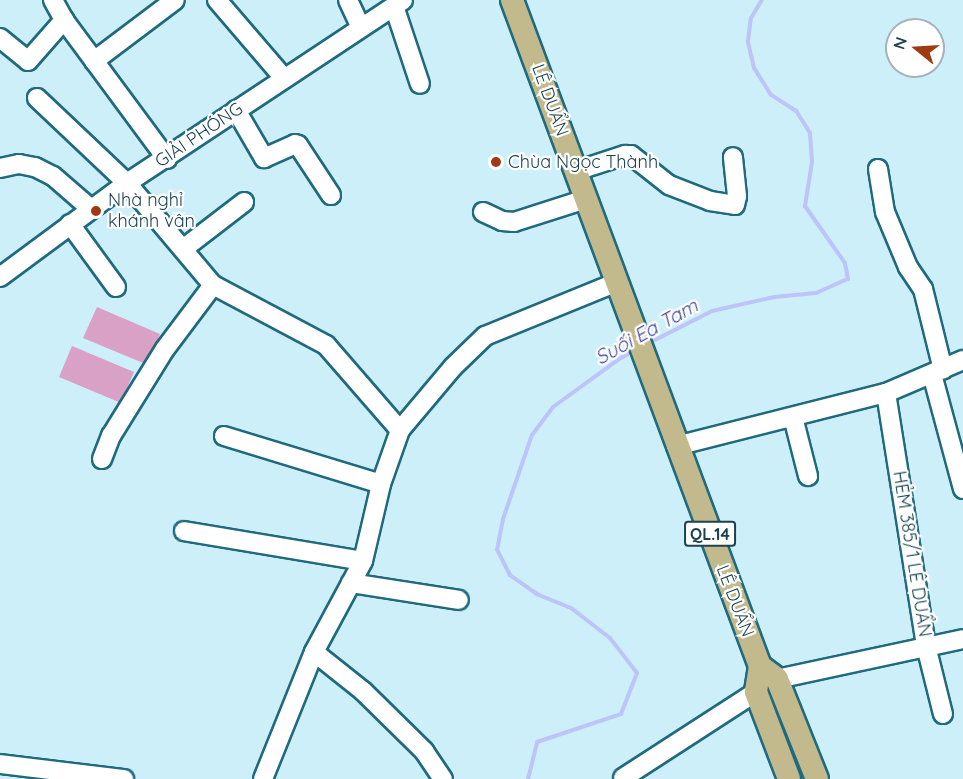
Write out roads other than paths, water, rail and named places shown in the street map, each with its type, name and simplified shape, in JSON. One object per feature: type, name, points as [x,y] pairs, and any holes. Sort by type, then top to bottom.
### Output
[{"type":"main road","name":"LÊ DUẨN","points":[[512,0],[676,446],[769,673],[817,779]]},
{"type":"main road","name":"LÊ DUẨN","points":[[769,673],[756,692],[789,779]]},
{"type":"street","points":[[53,0],[64,20],[167,159]]},
{"type":"street","points":[[94,61],[175,0]]},
{"type":"street","points":[[217,0],[283,77]]},
{"type":"street","points":[[348,0],[360,26]]},
{"type":"street","points":[[399,3],[420,84]]},
{"type":"street","name":"GIẢI PHÓNG","points":[[0,277],[90,208],[167,159],[283,77],[399,3]]},
{"type":"street","points":[[0,38],[28,61],[64,20]]},
{"type":"street","points":[[37,98],[127,183],[213,285],[326,345],[400,430]]},
{"type":"street","points":[[236,110],[264,158],[295,144],[298,145],[331,195]]},
{"type":"street","points":[[576,171],[631,155],[669,184],[710,201],[735,205],[737,196],[734,157]]},
{"type":"street","points":[[0,168],[19,164],[35,167],[53,176],[90,208]]},
{"type":"street","points":[[878,169],[885,212],[908,267],[923,289],[938,372],[957,444],[963,489]]},
{"type":"street","points":[[483,212],[502,221],[514,222],[586,199]]},
{"type":"street","points":[[183,249],[244,202]]},
{"type":"street","points":[[70,224],[116,287]]},
{"type":"street","points":[[102,459],[111,436],[165,349],[213,285]]},
{"type":"street","points":[[263,779],[314,652],[363,561],[381,484],[400,430],[453,367],[485,336],[620,292]]},
{"type":"street","points":[[676,446],[886,393],[963,360]]},
{"type":"street","name":"HẺM 385/1 LÊ DUẨN","points":[[886,393],[926,646],[944,714]]},
{"type":"street","points":[[793,417],[808,476]]},
{"type":"street","points":[[224,436],[381,484]]},
{"type":"street","points":[[184,531],[363,561]]},
{"type":"street","points":[[351,583],[459,600]]},
{"type":"street","points":[[769,673],[963,639]]},
{"type":"street","points":[[314,652],[363,691],[424,752],[443,779]]},
{"type":"street","points":[[623,778],[756,692]]},
{"type":"street","points":[[0,764],[124,779]]},
{"type":"waterway","name":"Suối Ea Tam","points":[[647,344],[712,311],[774,297],[816,293],[848,279],[845,263],[805,206],[812,162],[810,133],[796,111],[771,95],[754,68],[748,41],[751,18],[762,0]]},
{"type":"waterway","name":"Suối Ea Tam","points":[[528,779],[537,742],[621,714],[637,673],[610,638],[571,608],[537,594],[510,575],[497,550],[503,519],[532,435],[553,407],[635,350]]},
{"type":"place","name":"Chùa Ngọc Thành","points":[[496,162]]},
{"type":"place","name":"Nhà nghỉ khánh vân","points":[[96,211]]}]
